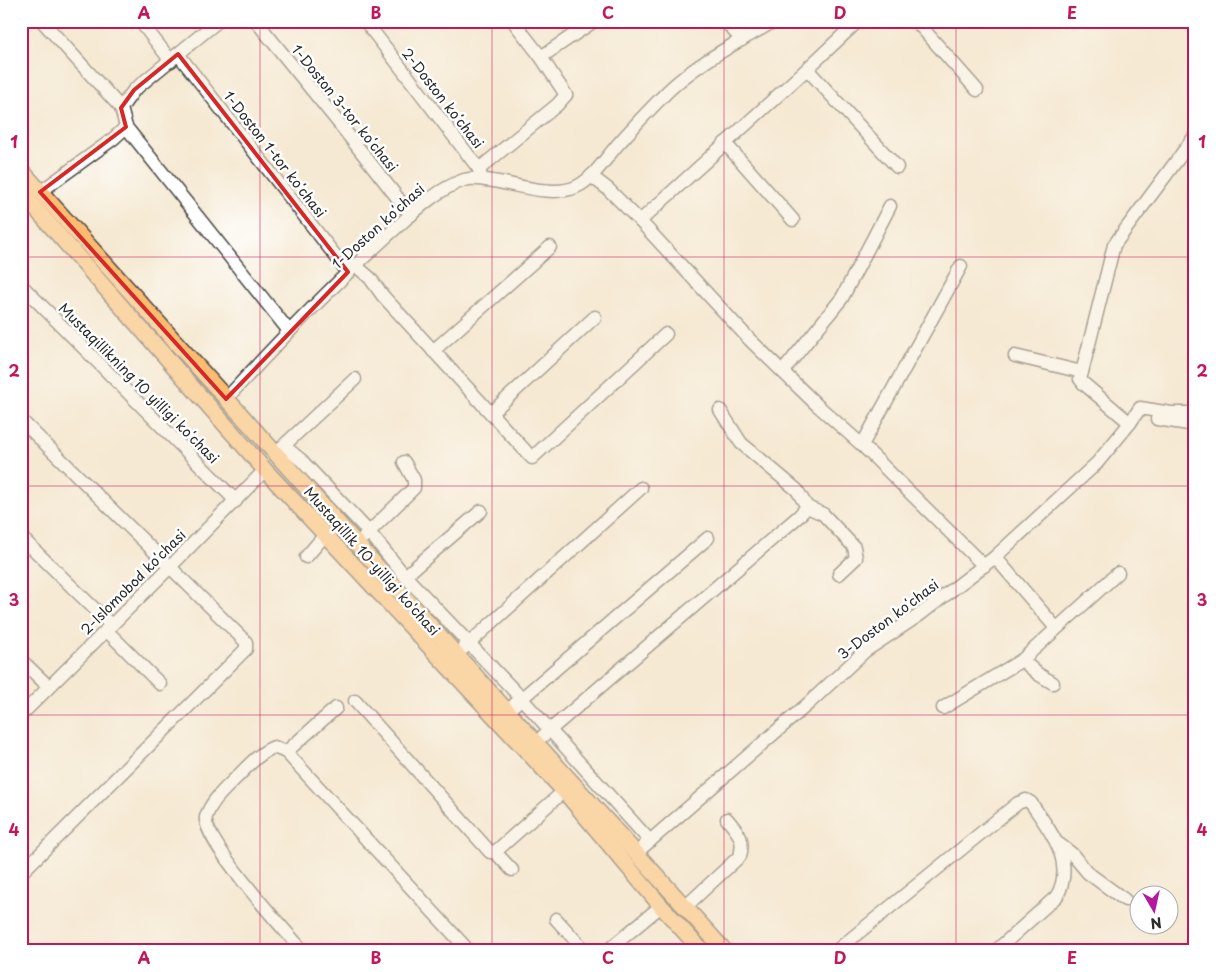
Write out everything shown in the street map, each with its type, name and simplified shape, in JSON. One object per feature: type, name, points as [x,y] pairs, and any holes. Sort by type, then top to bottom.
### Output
[{"type":"main road","name":"Mustaqillik 10-yilligi ko'chasi","points":[[21,170],[226,399],[280,450],[357,544],[725,951]]},
{"type":"main road","points":[[23,194],[40,192]]},
{"type":"main road","name":"Mustaqillik 10-yilligi ko'chasi","points":[[23,194],[265,470],[564,791],[661,906],[702,951]]},
{"type":"street","points":[[42,21],[121,108],[126,127],[289,331]]},
{"type":"street","name":"1-Doston 1-tor koʻchasi","points":[[140,21],[175,58],[352,268],[370,278],[383,296],[532,458],[666,334]]},
{"type":"street","points":[[121,108],[134,90],[218,21]]},
{"type":"street","name":"1-Doston 3-tor koʻchasi","points":[[256,21],[411,215]]},
{"type":"street","name":"2-Doston koʻchasi","points":[[365,21],[480,174],[566,95],[541,57],[513,21]]},
{"type":"street","points":[[541,57],[594,21]]},
{"type":"street","points":[[725,21],[742,40]]},
{"type":"street","name":"1-Doston koʻchasi","points":[[226,399],[289,331],[352,268],[439,192],[480,174],[539,190],[557,192],[576,187],[590,176],[668,91],[706,61],[774,21]]},
{"type":"street","points":[[640,221],[808,69],[858,21]]},
{"type":"street","points":[[916,21],[976,90]]},
{"type":"street","points":[[808,69],[897,167]]},
{"type":"street","points":[[40,192],[126,127]]},
{"type":"street","points":[[1195,136],[1114,246],[1080,378],[1083,383],[1132,419],[1195,426]]},
{"type":"street","points":[[725,143],[793,220]]},
{"type":"street","points":[[590,176],[608,188],[750,340],[817,405],[862,445],[984,566]]},
{"type":"street","points":[[783,371],[842,298],[890,206]]},
{"type":"street","points":[[433,351],[550,247]]},
{"type":"street","points":[[862,445],[961,266]]},
{"type":"street","name":"Mustaqillikning 10 yilligi koʻchasi","points":[[21,285],[236,501]]},
{"type":"street","points":[[491,413],[595,317]]},
{"type":"street","points":[[1015,356],[1082,372]]},
{"type":"street","points":[[355,379],[280,450],[301,460],[369,532],[406,576],[522,699],[650,841]]},
{"type":"street","points":[[1132,419],[1140,408],[1170,413],[1195,413]]},
{"type":"street","points":[[720,410],[741,442],[797,490],[807,507],[823,514],[854,546],[856,558],[839,574]]},
{"type":"street","name":"3-Doston koʻchasi","points":[[636,854],[865,652],[918,616],[995,558],[1097,463],[1132,419]]},
{"type":"street","points":[[21,420],[246,642],[246,649],[21,873]]},
{"type":"street","points":[[357,544],[414,488],[414,480],[404,462]]},
{"type":"street","name":"2-Islomobod koʻchasi","points":[[21,714],[265,470]]},
{"type":"street","points":[[456,655],[641,488]]},
{"type":"street","points":[[535,742],[799,516],[807,507]]},
{"type":"street","points":[[406,576],[481,511]]},
{"type":"street","points":[[306,557],[325,535]]},
{"type":"street","points":[[21,537],[160,684]]},
{"type":"street","points":[[507,711],[708,538]]},
{"type":"street","points":[[995,558],[1056,628]]},
{"type":"street","points":[[943,708],[1022,660],[1118,573]]},
{"type":"street","points":[[21,660],[49,687]]},
{"type":"street","points":[[1022,660],[1038,674],[1053,683]]},
{"type":"street","points":[[355,701],[488,850],[492,853],[495,852],[512,870]]},
{"type":"street","points":[[286,752],[336,708]]},
{"type":"street","points":[[296,949],[220,851],[206,827],[206,818],[219,794],[259,756],[274,747],[281,748],[286,752],[469,951]]},
{"type":"street","points":[[495,852],[564,791]]},
{"type":"street","points":[[836,951],[1018,804],[1026,800],[1031,803],[1059,844],[1072,854],[1088,873],[1125,900]]},
{"type":"street","points":[[685,907],[740,856],[743,844],[739,834],[726,819]]},
{"type":"street","points":[[998,948],[1057,896],[1063,886],[1064,876],[1059,844]]},
{"type":"street","points":[[607,951],[661,906]]},
{"type":"street","points":[[556,919],[585,951]]},
{"type":"highlighted area","points":[[178,54],[348,272],[226,399],[40,192],[126,127],[121,108],[134,90]]}]
